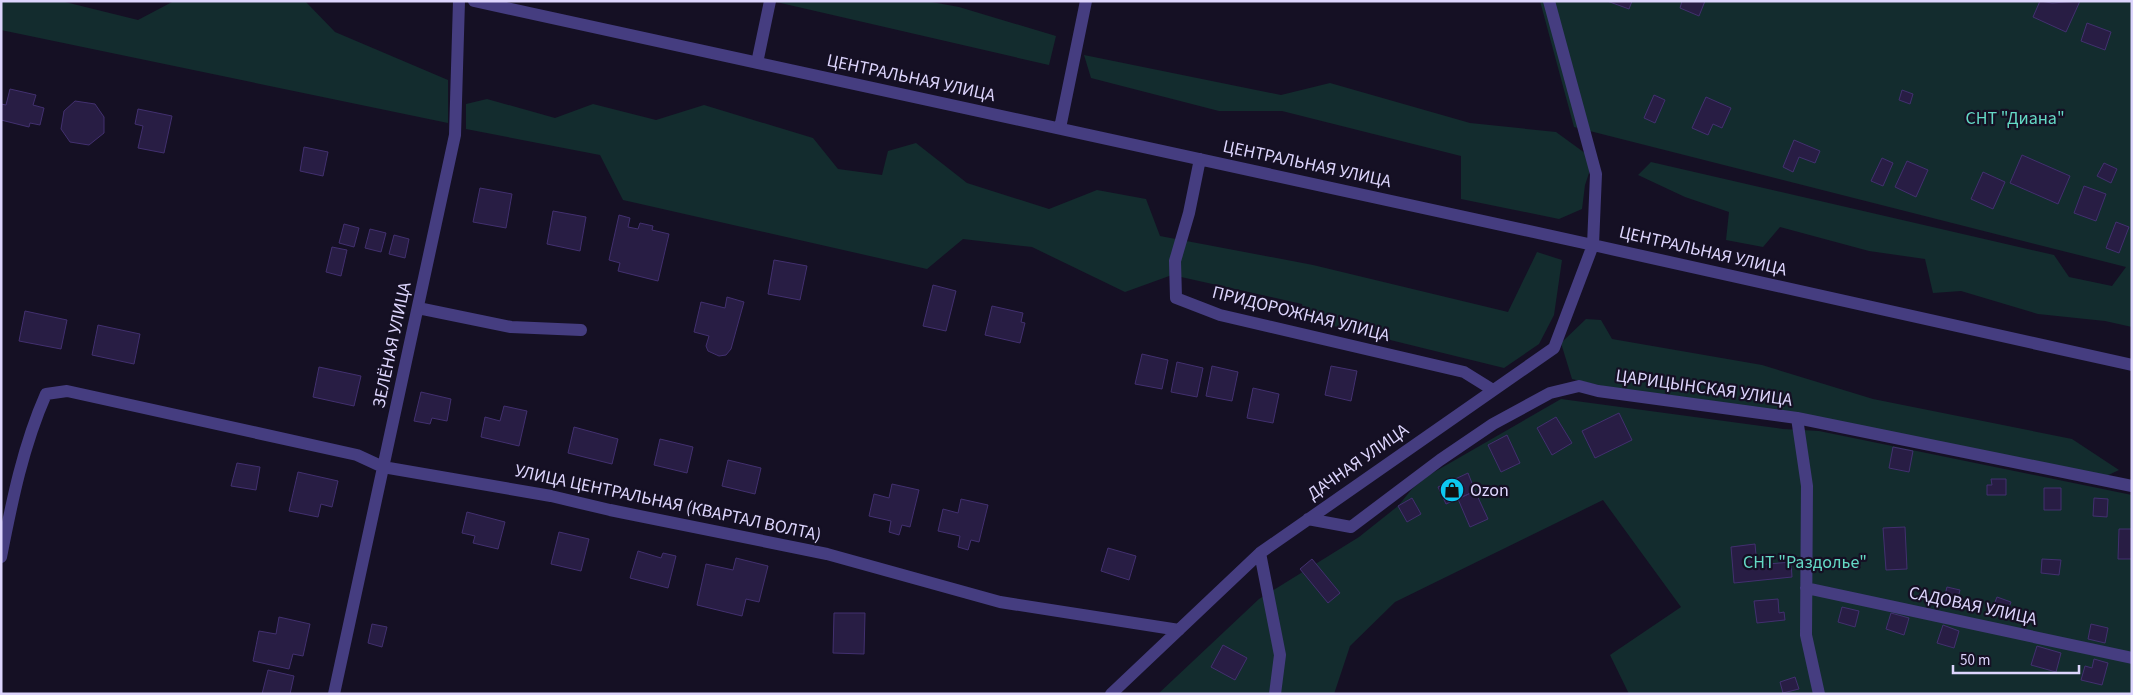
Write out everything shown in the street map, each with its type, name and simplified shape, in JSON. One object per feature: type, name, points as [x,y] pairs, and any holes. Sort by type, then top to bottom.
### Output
[{"type":"street","name":"ЗЕЛЁНАЯ УЛИЦА","points":[[334,694],[455,135],[459,1]]},
{"type":"street","name":"ЦЕНТРАЛЬНАЯ УЛИЦА","points":[[474,1],[1593,244],[2132,365]]},
{"type":"street","points":[[757,63],[770,1]]},
{"type":"street","points":[[1060,128],[1086,1]]},
{"type":"street","name":"ДАЧНАЯ УЛИЦА","points":[[1112,694],[1260,553],[1554,348],[1593,244],[1596,174],[1549,1]]},
{"type":"street","name":"ПРИДОРОЖНАЯ УЛИЦА","points":[[1200,159],[1189,213],[1175,262],[1176,298],[1220,315],[1464,372],[1493,390]]},
{"type":"street","points":[[418,308],[511,327],[581,330]]},
{"type":"street","name":"ЦАРИЦЫНСКАЯ УЛИЦА","points":[[1308,518],[1351,528],[1440,460],[1493,424],[1550,393],[1579,386],[1598,391],[1797,418],[2132,486]]},
{"type":"street","name":"УЛИЦА ЦЕНТРАЛЬНАЯ (КВАРТАЛ ВОЛТА)","points":[[1,557],[16,479],[38,412],[46,394],[67,392],[150,408],[357,455],[383,467],[551,496],[647,518],[827,554],[1000,602],[1178,630]]},
{"type":"street","points":[[1797,418],[1807,486],[1806,635],[1819,694]]},
{"type":"street","points":[[1260,553],[1280,655],[1275,694]]},
{"type":"street","name":"САДОВАЯ УЛИЦА","points":[[1806,588],[2132,658]]},
{"type":"green space","points":[[1,1],[61,1],[138,20],[174,1],[305,1],[335,32],[448,80],[448,123],[1,30]]},
{"type":"green space","points":[[772,1],[926,1],[959,7],[1056,36],[1049,65]]},
{"type":"green space","name":"СНТ \"Диана\"","points":[[1540,1],[2132,1],[2132,327],[2105,321],[2038,314],[1961,291],[1933,293],[1925,259],[1869,251],[1780,227],[1763,247],[1726,240],[1729,212],[1685,197],[1638,175],[1651,162],[2054,255],[2069,277],[2112,286],[2126,267],[1574,127]]},
{"type":"green space","points":[[1084,55],[1281,95],[1330,83],[1470,123],[1556,132],[1589,156],[1591,167],[1585,185],[1582,209],[1559,219],[1461,199],[1461,156],[1282,111],[1219,111],[1091,78]]},
{"type":"green space","points":[[487,99],[555,118],[593,104],[656,120],[704,105],[813,138],[838,169],[882,175],[888,151],[916,143],[967,183],[1049,209],[1097,190],[1146,199],[1160,236],[1313,265],[1508,312],[1537,252],[1562,260],[1554,315],[1539,344],[1504,368],[1305,319],[1302,304],[1172,275],[1125,292],[1032,247],[963,239],[927,269],[623,200],[600,155],[466,129],[466,104]]},
{"type":"green space","points":[[1586,319],[1601,320],[1612,339],[1762,365],[1873,399],[2072,439],[2119,470],[2100,479],[1611,388],[1572,379],[1561,343]]},
{"type":"green space","name":"СНТ \"Раздолье\"","points":[[1561,399],[1783,429],[1819,431],[2132,495],[2132,694],[1629,694],[1610,655],[1681,607],[1603,500],[1395,602],[1350,646],[1334,694],[1158,694],[1259,599],[1359,537],[1398,506],[1412,489],[1429,475]]},
{"type":"building","points":[[1607,1],[1632,1],[1629,9]]},
{"type":"building","points":[[1682,1],[1705,1],[1699,16],[1680,8]]},
{"type":"building","points":[[2040,1],[2052,3],[2080,1],[2066,32],[2033,17]]},
{"type":"building","points":[[2087,23],[2111,32],[2105,50],[2081,41]]},
{"type":"building","points":[[10,89],[36,95],[33,105],[44,108],[40,125],[30,123],[29,127],[1,120],[1,104],[6,105]]},
{"type":"building","points":[[1902,90],[1913,94],[1910,104],[1899,100]]},
{"type":"building","points":[[1654,95],[1665,100],[1655,123],[1644,118]]},
{"type":"building","points":[[1706,97],[1731,108],[1722,128],[1713,124],[1708,135],[1692,128]]},
{"type":"building","points":[[75,101],[95,104],[104,117],[104,133],[89,145],[70,142],[61,129],[64,111]]},
{"type":"building","points":[[138,109],[172,116],[164,153],[138,148],[143,126],[135,124]]},
{"type":"building","points":[[1794,140],[1820,151],[1815,163],[1799,157],[1793,172],[1783,167]]},
{"type":"building","points":[[304,147],[328,152],[323,176],[300,171]]},
{"type":"building","points":[[2022,155],[2070,176],[2058,204],[2010,183]]},
{"type":"building","points":[[1882,158],[1893,163],[1883,186],[1871,181]]},
{"type":"building","points":[[1907,161],[1928,170],[1916,197],[1895,187]]},
{"type":"building","points":[[2104,163],[2117,169],[2111,183],[2097,176]]},
{"type":"building","points":[[1983,172],[2005,182],[1993,209],[1971,199]]},
{"type":"building","points":[[2084,186],[2106,194],[2096,221],[2074,213]]},
{"type":"building","points":[[480,188],[512,194],[506,228],[473,222]]},
{"type":"building","points":[[553,211],[586,217],[580,251],[547,244]]},
{"type":"building","points":[[619,215],[630,218],[628,227],[638,229],[640,223],[653,226],[652,230],[669,234],[658,281],[618,271],[620,263],[609,260]]},
{"type":"building","points":[[2116,222],[2129,227],[2119,253],[2106,248]]},
{"type":"building","points":[[344,224],[359,228],[354,247],[339,243]]},
{"type":"building","points":[[370,229],[386,233],[381,252],[365,248]]},
{"type":"building","points":[[394,235],[409,239],[405,258],[389,254]]},
{"type":"building","points":[[332,247],[347,250],[341,276],[326,272]]},
{"type":"building","points":[[774,260],[807,266],[800,300],[768,294]]},
{"type":"building","points":[[933,285],[956,291],[946,331],[923,326]]},
{"type":"building","points":[[727,297],[744,302],[731,349],[726,355],[719,356],[708,351],[706,346],[709,336],[694,332],[701,302],[725,308]]},
{"type":"building","points":[[992,306],[1023,313],[1021,322],[1025,323],[1020,343],[985,335]]},
{"type":"building","points":[[25,311],[67,320],[61,349],[19,341]]},
{"type":"building","points":[[98,325],[140,334],[134,364],[92,355]]},
{"type":"building","points":[[1142,354],[1168,360],[1162,389],[1135,384]]},
{"type":"building","points":[[1177,362],[1203,368],[1197,397],[1171,392]]},
{"type":"building","points":[[1212,366],[1238,372],[1232,401],[1206,396]]},
{"type":"building","points":[[1331,366],[1357,371],[1351,401],[1325,395]]},
{"type":"building","points":[[319,367],[361,376],[354,406],[313,397]]},
{"type":"building","points":[[1253,388],[1279,394],[1273,423],[1247,418]]},
{"type":"building","points":[[421,392],[451,399],[447,421],[432,418],[430,424],[414,421]]},
{"type":"building","points":[[504,406],[527,411],[519,446],[481,437],[485,417],[500,421]]},
{"type":"building","points":[[1619,413],[1632,440],[1595,458],[1582,431]]},
{"type":"building","points":[[1556,417],[1572,443],[1552,455],[1537,428]]},
{"type":"building","points":[[574,427],[618,439],[612,464],[568,453]]},
{"type":"building","points":[[1507,435],[1520,463],[1501,472],[1488,445]]},
{"type":"building","points":[[660,439],[693,447],[687,473],[654,465]]},
{"type":"building","points":[[1893,447],[1913,451],[1909,472],[1889,468]]},
{"type":"building","points":[[728,460],[761,468],[755,494],[722,486]]},
{"type":"building","points":[[237,463],[260,467],[256,490],[231,486]]},
{"type":"building","points":[[298,472],[338,481],[332,507],[321,504],[318,517],[289,511]]},
{"type":"building","points":[[1468,473],[1475,491],[1446,504],[1438,487]]},
{"type":"building","points":[[1991,479],[2006,479],[2006,495],[1987,495],[1987,485],[1992,485]]},
{"type":"building","points":[[892,484],[919,490],[910,527],[902,525],[899,535],[889,532],[891,521],[869,516],[874,494],[889,498]]},
{"type":"building","points":[[2044,488],[2061,488],[2061,510],[2044,510]]},
{"type":"building","points":[[1475,491],[1488,519],[1470,527],[1458,499]]},
{"type":"building","points":[[1412,498],[1421,514],[1407,522],[1398,506]]},
{"type":"building","points":[[2094,498],[2108,499],[2107,517],[2093,516]]},
{"type":"building","points":[[961,499],[988,505],[979,542],[971,540],[968,550],[958,547],[960,536],[938,531],[943,509],[958,513]]},
{"type":"building","points":[[467,512],[505,522],[498,549],[473,543],[475,536],[462,533]]},
{"type":"building","points":[[1905,527],[1907,569],[1886,570],[1883,528]]},
{"type":"building","points":[[2119,529],[2132,529],[2132,559],[2118,559]]},
{"type":"building","points":[[559,532],[589,539],[581,571],[551,564]]},
{"type":"building","points":[[1755,544],[1757,565],[1791,562],[1792,577],[1734,583],[1731,547]]},
{"type":"building","points":[[1108,548],[1136,556],[1129,580],[1101,571]]},
{"type":"building","points":[[638,551],[661,558],[663,553],[676,556],[668,588],[630,578]]},
{"type":"building","points":[[736,558],[768,566],[759,602],[746,599],[742,616],[697,605],[706,564],[733,570]]},
{"type":"building","points":[[1312,559],[1340,593],[1328,603],[1300,569]]},
{"type":"building","points":[[2042,559],[2061,560],[2059,575],[2041,573]]},
{"type":"building","points":[[1947,587],[1960,590],[1956,605],[1943,602]]},
{"type":"building","points":[[1997,597],[2011,602],[2005,618],[1991,612]]},
{"type":"building","points":[[1778,599],[1779,613],[1784,612],[1785,620],[1757,623],[1754,601]]},
{"type":"building","points":[[1842,607],[1859,611],[1855,627],[1838,622]]},
{"type":"building","points":[[834,613],[865,613],[864,654],[833,653]]},
{"type":"building","points":[[1891,613],[1909,618],[1904,635],[1886,629]]},
{"type":"building","points":[[279,617],[310,624],[303,656],[293,654],[289,669],[253,661],[259,631],[276,634]]},
{"type":"building","points":[[372,624],[387,627],[382,647],[368,643]]},
{"type":"building","points":[[2091,624],[2108,628],[2105,643],[2088,639]]},
{"type":"building","points":[[1943,625],[1959,631],[1954,648],[1937,643]]},
{"type":"building","points":[[1223,645],[1247,658],[1235,680],[1211,667]]},
{"type":"building","points":[[2037,646],[2061,653],[2056,672],[2031,665]]},
{"type":"building","points":[[2094,659],[2108,663],[2102,685],[2081,680],[2085,666],[2092,668]]},
{"type":"building","points":[[268,670],[294,676],[290,694],[262,694]]},
{"type":"building","points":[[1795,677],[1799,689],[1783,693],[1780,682]]},
{"type":"place","name":"Ozon","points":[[1452,490]]}]
